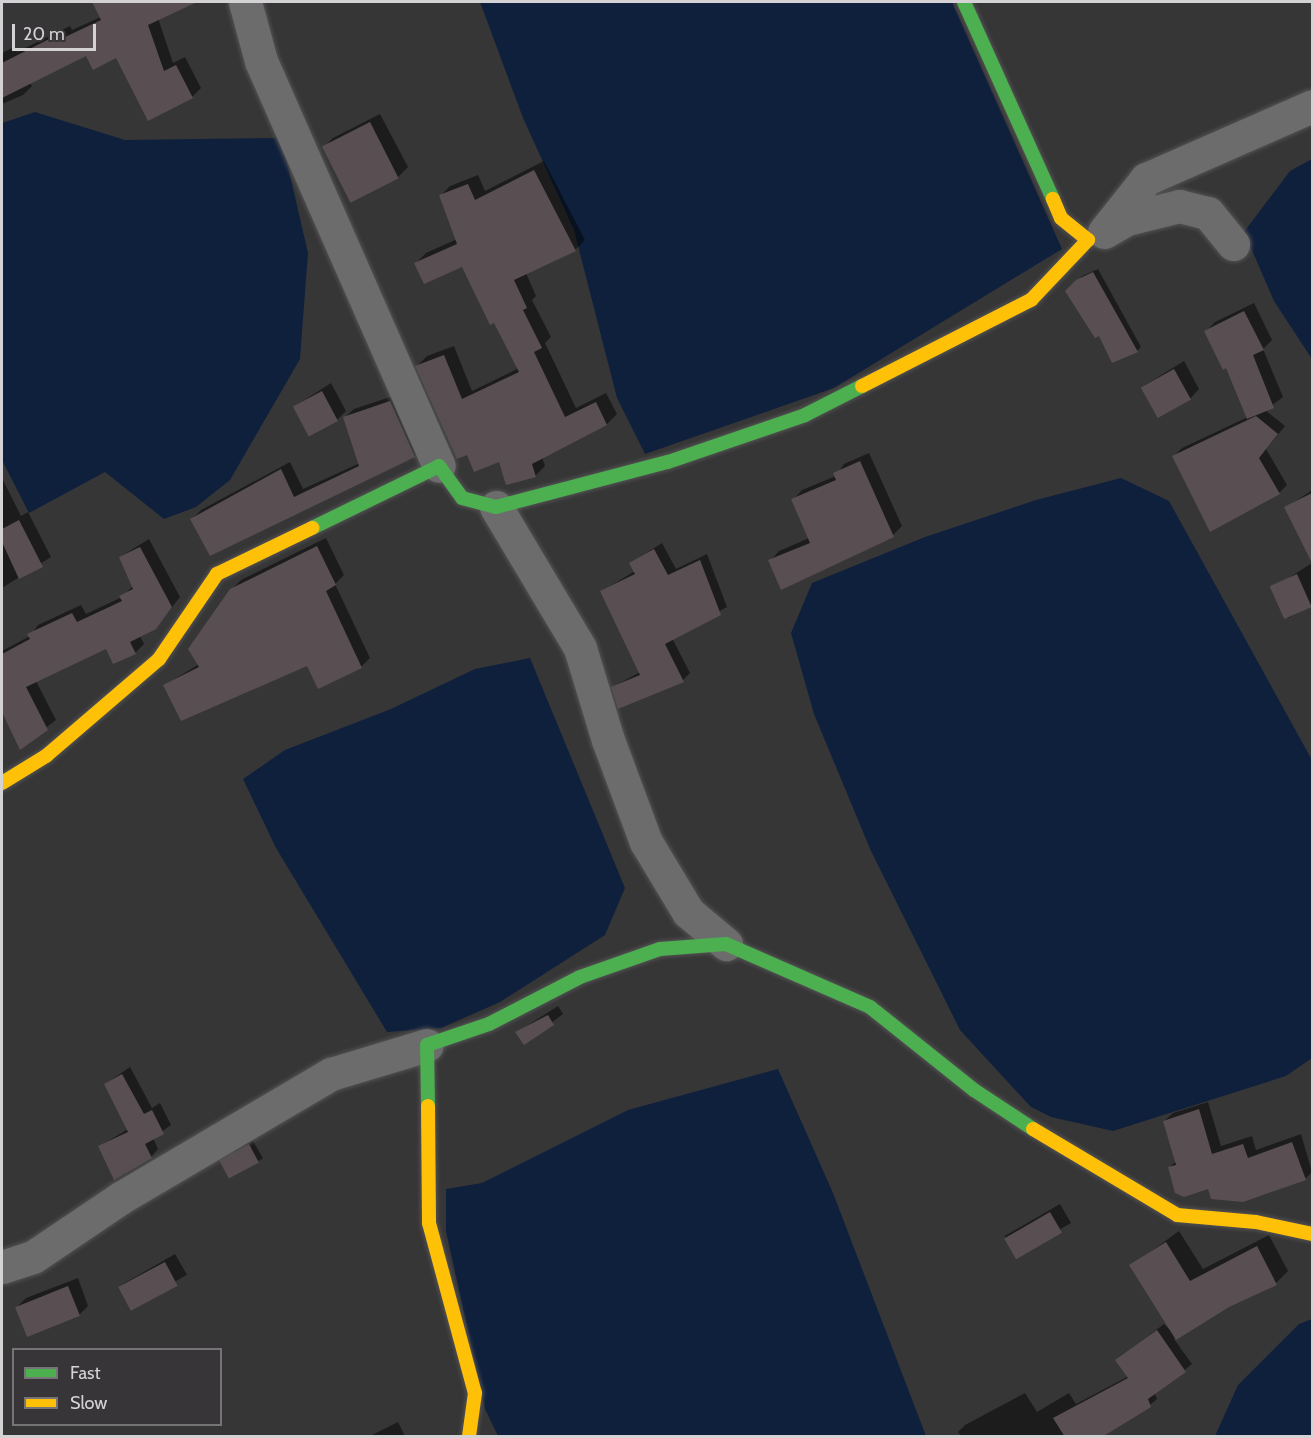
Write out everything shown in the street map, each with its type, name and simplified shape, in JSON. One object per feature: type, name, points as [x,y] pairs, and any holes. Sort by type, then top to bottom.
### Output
[{"type":"street","points":[[245,2],[261,60],[440,466],[462,498],[496,507],[668,462],[805,415],[1031,300],[1096,236],[1146,179],[1312,106]]},
{"type":"street","points":[[964,2],[1061,218],[1096,236]]},
{"type":"street","points":[[1096,236],[1127,219],[1179,206],[1208,213],[1233,244]]},
{"type":"street","points":[[2,783],[46,756],[159,659],[217,574],[440,466]]},
{"type":"street","points":[[496,507],[580,648],[608,741],[646,842],[688,912],[726,944],[870,1007],[974,1090],[1070,1154],[1177,1215],[1256,1222],[1312,1234]]},
{"type":"street","points":[[2,1267],[33,1257],[122,1197],[332,1074],[489,1024],[580,977],[660,949],[726,944]]},
{"type":"street","points":[[427,1045],[429,1223],[475,1394],[469,1437]]},
{"type":"water","points":[[480,2],[952,2],[1062,249],[834,388],[645,454],[617,398],[574,230],[523,118]]},
{"type":"water","points":[[35,112],[125,140],[277,138],[286,158],[308,253],[300,359],[230,480],[196,507],[164,519],[105,472],[29,513],[2,460],[2,123]]},
{"type":"water","points":[[1312,159],[1312,359],[1274,301],[1244,232],[1290,171]]},
{"type":"water","points":[[1121,478],[1169,501],[1312,760],[1312,1058],[1286,1076],[1113,1131],[1051,1117],[1031,1107],[960,1030],[871,851],[814,714],[791,633],[812,583],[925,537],[1036,500]]},
{"type":"water","points":[[530,658],[625,888],[605,935],[500,1002],[441,1028],[387,1032],[276,848],[243,779],[285,750],[391,709],[475,669]]},
{"type":"water","points":[[778,1069],[833,1193],[926,1436],[498,1436],[485,1409],[446,1231],[446,1189],[482,1183],[628,1110]]},
{"type":"water","points":[[1312,1319],[1312,1436],[1215,1436],[1238,1385],[1299,1324]]},
{"type":"building","points":[[92,2],[197,2],[148,25],[164,71],[176,65],[193,98],[148,121],[116,58],[93,70],[86,56],[2,98],[2,63],[61,33],[63,38],[101,20]]},
{"type":"building","points":[[370,122],[399,178],[350,203],[322,147]]},
{"type":"building","points":[[534,170],[576,251],[514,280],[527,308],[523,310],[542,348],[534,352],[565,417],[596,402],[607,425],[532,464],[536,477],[506,485],[499,462],[474,472],[467,455],[457,459],[415,366],[444,355],[462,399],[519,372],[494,323],[490,325],[462,267],[424,284],[414,263],[457,244],[439,195],[468,184],[475,200]]},
{"type":"building","points":[[1093,272],[1138,352],[1112,363],[1099,336],[1095,338],[1065,291],[1076,280]]},
{"type":"building","points":[[1244,311],[1264,350],[1253,355],[1274,408],[1247,419],[1226,368],[1223,370],[1204,331]]},
{"type":"building","points":[[1174,369],[1191,400],[1158,418],[1141,387]]},
{"type":"building","points":[[322,391],[338,421],[309,437],[293,406]]},
{"type":"building","points":[[390,401],[415,457],[210,556],[190,519],[281,469],[294,497],[359,466],[343,417]]},
{"type":"building","points":[[1256,416],[1278,434],[1259,458],[1280,494],[1210,532],[1172,456]]},
{"type":"building","points":[[860,461],[894,537],[781,590],[768,560],[810,543],[791,499],[836,480],[833,473]]},
{"type":"building","points":[[1312,493],[1312,563],[1284,507]]},
{"type":"building","points":[[19,520],[43,567],[19,579],[2,542],[2,529]]},
{"type":"building","points":[[317,546],[336,585],[326,591],[362,668],[318,689],[307,666],[181,721],[163,685],[199,667],[188,649],[230,589]]},
{"type":"building","points":[[140,547],[172,607],[156,629],[130,642],[136,654],[113,664],[106,649],[26,687],[48,730],[20,750],[2,712],[2,654],[30,639],[27,634],[72,613],[77,622],[122,601],[119,596],[133,589],[119,557]]},
{"type":"building","points":[[654,549],[668,575],[700,560],[721,615],[665,644],[684,682],[618,709],[611,687],[640,675],[600,591],[635,574],[629,563]]},
{"type":"building","points":[[1297,574],[1312,607],[1284,619],[1270,586]]},
{"type":"building","points":[[548,1015],[554,1025],[524,1045],[515,1032]]},
{"type":"building","points":[[122,1074],[144,1114],[152,1110],[164,1134],[145,1144],[152,1158],[114,1180],[98,1146],[128,1132],[104,1084]]},
{"type":"building","points":[[1199,1109],[1212,1154],[1243,1144],[1248,1158],[1292,1142],[1306,1180],[1243,1202],[1211,1199],[1208,1189],[1184,1197],[1175,1193],[1168,1167],[1176,1165],[1163,1121]]},
{"type":"building","points":[[249,1144],[259,1163],[229,1179],[219,1160]]},
{"type":"building","points":[[1050,1212],[1062,1233],[1016,1259],[1004,1238]]},
{"type":"building","points":[[1166,1242],[1190,1281],[1257,1246],[1277,1285],[1229,1307],[1176,1340],[1129,1265]]},
{"type":"building","points":[[165,1262],[178,1286],[131,1311],[118,1287]]},
{"type":"building","points":[[68,1286],[80,1316],[27,1337],[15,1307]]},
{"type":"building","points":[[1157,1330],[1186,1372],[1148,1399],[1151,1407],[1102,1437],[1065,1437],[1053,1418],[1128,1378],[1115,1360]]},
{"type":"traffic: fast","points":[[964,2],[1053,199]]},
{"type":"traffic: fast","points":[[312,528],[439,466],[462,498],[496,507],[668,462],[805,415],[862,386]]},
{"type":"traffic: fast","points":[[428,1106],[427,1045],[489,1024],[580,977],[660,949],[726,944],[870,1007],[974,1090],[1033,1129]]},
{"type":"traffic: slow","points":[[862,386],[1031,300],[1088,240],[1061,218],[1053,199]]},
{"type":"traffic: slow","points":[[2,783],[46,756],[159,659],[217,574],[312,528]]},
{"type":"traffic: slow","points":[[428,1106],[429,1223],[475,1393],[469,1436]]},
{"type":"traffic: slow","points":[[1033,1129],[1177,1215],[1256,1222],[1312,1234]]}]
